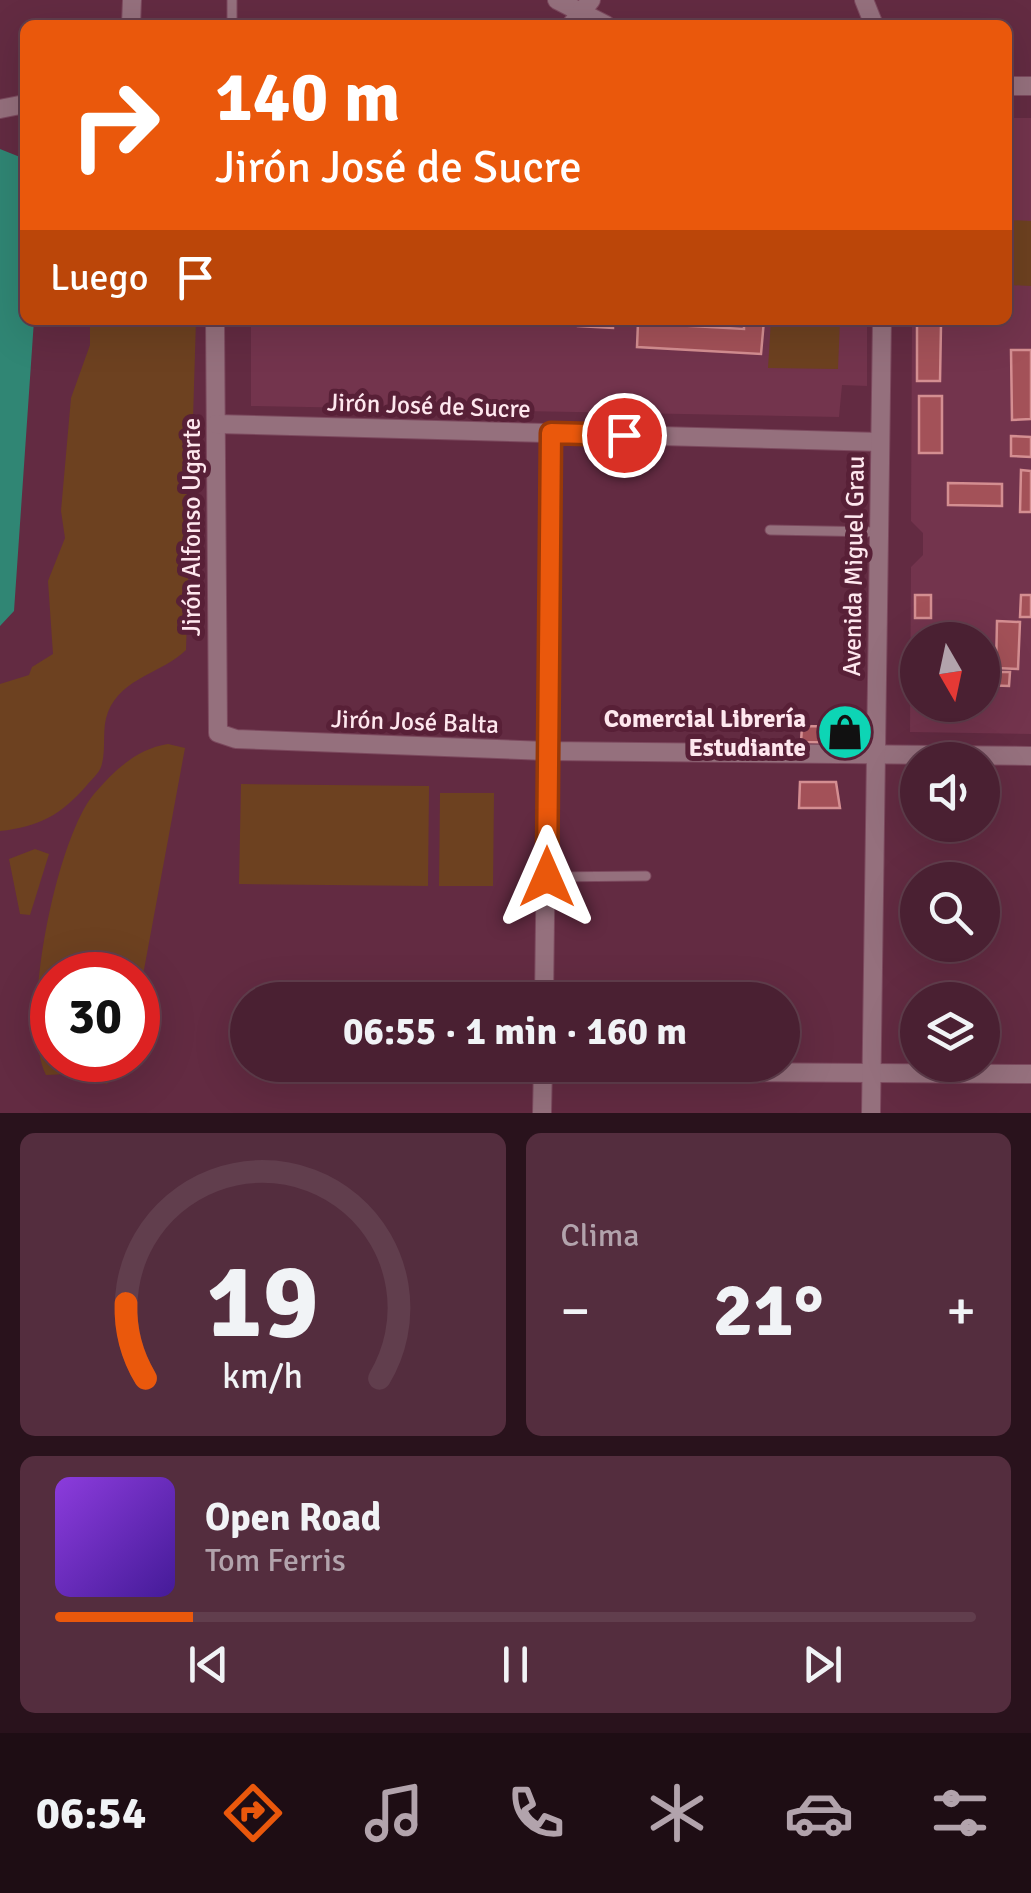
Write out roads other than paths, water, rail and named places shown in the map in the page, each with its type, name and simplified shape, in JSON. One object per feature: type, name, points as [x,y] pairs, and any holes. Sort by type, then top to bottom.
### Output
[{"type":"street","points":[[554,0],[579,16]]},
{"type":"street","name":"Jirón Alfonso Ugarte","points":[[216,325],[218,733]]},
{"type":"street","name":"Avenida Miguel Grau","points":[[871,1113],[882,325]]},
{"type":"street","name":"Jirón José de Sucre","points":[[216,424],[880,442]]},
{"type":"street","points":[[544,982],[551,433]]},
{"type":"street","name":"Jirón José Balta","points":[[218,733],[236,739],[546,751],[1031,756]]},
{"type":"street","points":[[800,1071],[1031,1074]]},
{"type":"street","points":[[542,1082],[542,1113]]},
{"type":"lane","points":[[770,530],[878,532]]},
{"type":"lane","points":[[547,877],[646,876]]},
{"type":"place","name":"Comercial Librería Estudiante","points":[[845,732]]}]
